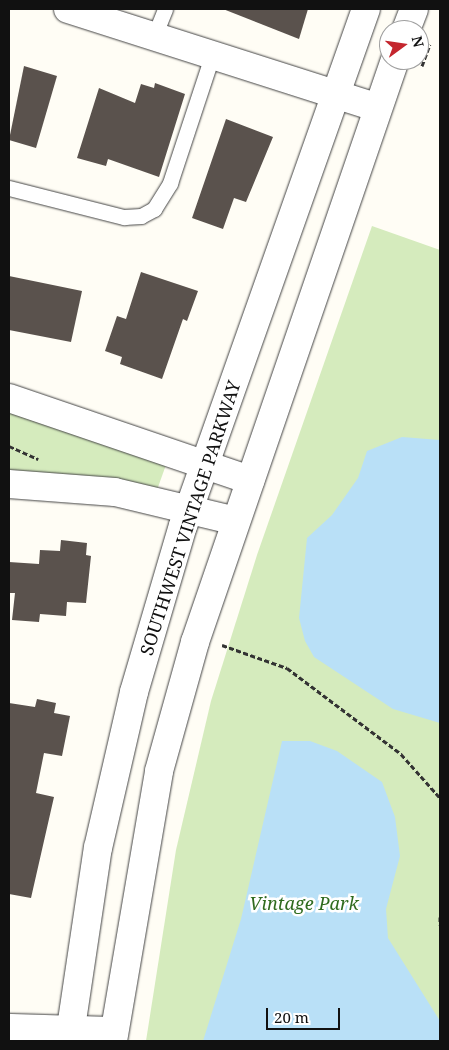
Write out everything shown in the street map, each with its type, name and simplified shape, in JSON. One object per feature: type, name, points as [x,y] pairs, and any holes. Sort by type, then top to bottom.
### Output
[{"type":"street","points":[[68,9],[155,34],[333,96],[376,107]]},
{"type":"street","name":"SOUTHWEST VINTAGE PARKWAY","points":[[70,1036],[87,908],[109,793],[134,692],[205,463],[333,96],[366,9]]},
{"type":"street","points":[[9,1028],[70,1036],[113,1036],[159,771],[195,642],[390,70]]},
{"type":"street","points":[[9,398],[205,463],[250,480]]},
{"type":"street","points":[[9,484],[115,492],[190,508],[236,521]]},
{"type":"lane","points":[[155,34],[165,9]]},
{"type":"lane","points":[[9,188],[124,217],[148,213],[164,198],[212,53]]},
{"type":"path","points":[[419,70],[419,75]]},
{"type":"path","points":[[219,654],[224,636]]},
{"type":"path","points":[[222,645],[287,668],[401,754],[440,798]]},
{"type":"path","points":[[440,916],[440,925]]},
{"type":"green space","name":"Vintage Park","points":[[372,226],[440,250],[440,1041],[146,1041],[176,850],[211,701],[257,555]]},
{"type":"green space","points":[[9,410],[167,462],[157,490],[9,474]]},
{"type":"water","points":[[402,437],[440,440],[440,723],[393,709],[314,657],[305,641],[299,618],[307,538],[332,515],[358,478],[367,451]]},
{"type":"water","points":[[282,741],[310,741],[337,751],[382,782],[395,817],[400,856],[386,909],[388,938],[440,1021],[440,1041],[203,1041],[241,919]]},
{"type":"building","points":[[223,9],[308,9],[299,39]]},
{"type":"building","points":[[24,66],[57,76],[36,148],[9,140]]},
{"type":"building","points":[[155,83],[185,94],[159,177],[108,159],[106,166],[77,158],[99,88],[135,103],[141,84],[154,88]]},
{"type":"building","points":[[226,119],[273,137],[246,202],[234,198],[223,229],[192,218]]},
{"type":"building","points":[[141,272],[198,291],[187,321],[183,319],[162,379],[120,364],[122,357],[105,351],[117,316],[126,319]]},
{"type":"building","points":[[9,276],[82,291],[71,342],[9,330]]},
{"type":"building","points":[[61,540],[87,543],[86,555],[91,556],[86,603],[67,602],[66,616],[40,614],[39,622],[12,620],[15,593],[9,593],[9,562],[39,564],[40,550],[60,551]]},
{"type":"building","points":[[37,699],[56,703],[54,713],[70,716],[62,756],[44,753],[36,793],[54,797],[31,898],[9,894],[9,703],[35,707]]}]
